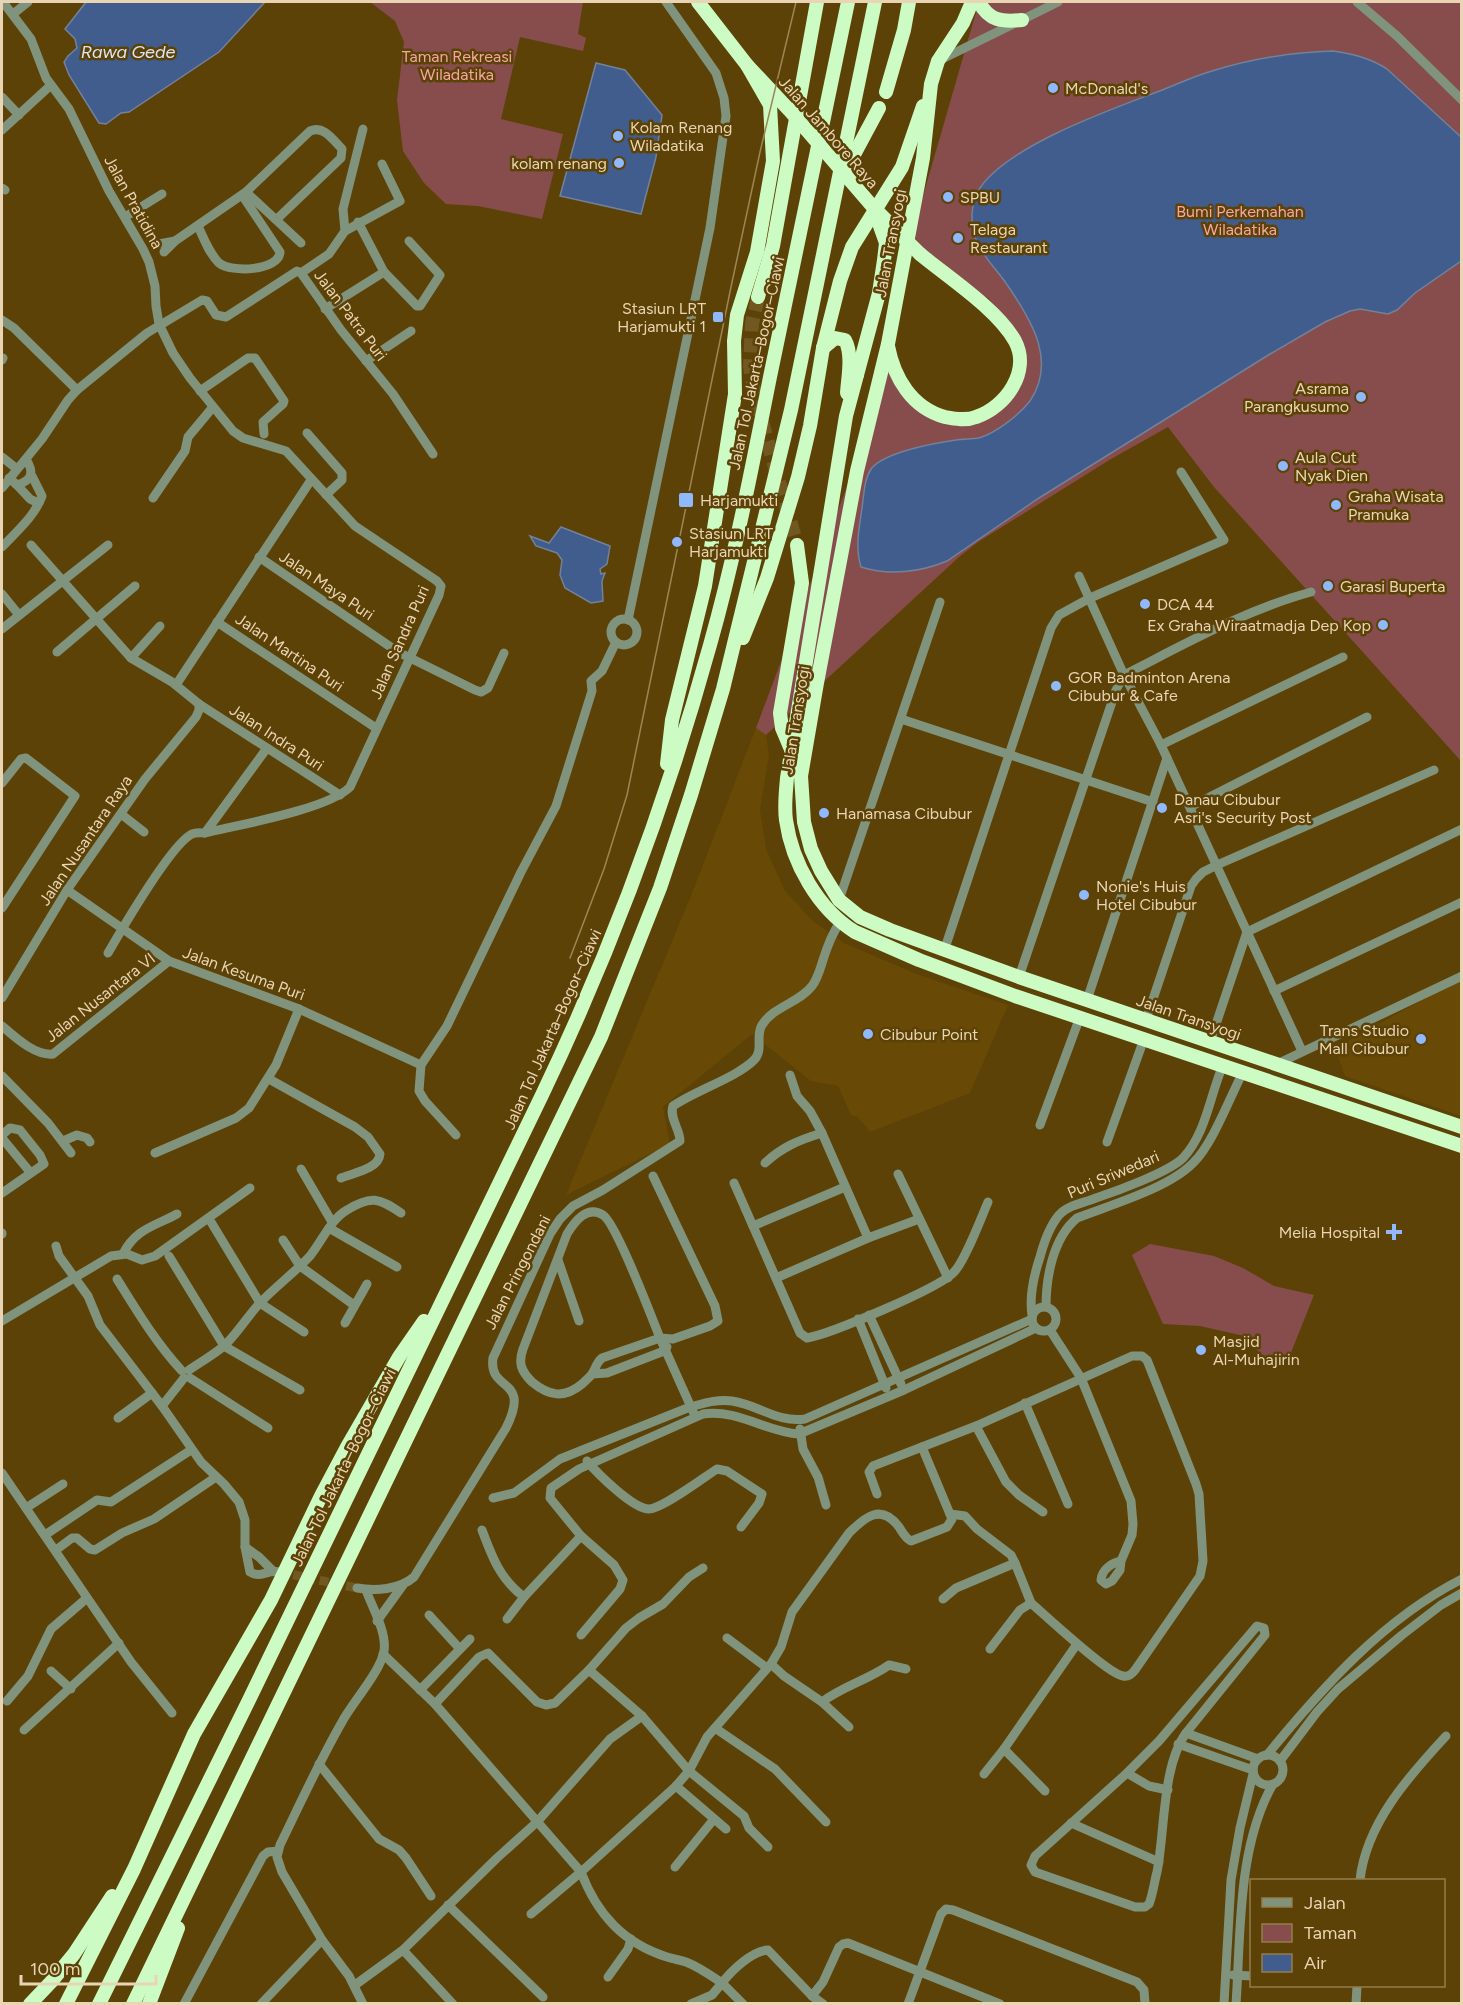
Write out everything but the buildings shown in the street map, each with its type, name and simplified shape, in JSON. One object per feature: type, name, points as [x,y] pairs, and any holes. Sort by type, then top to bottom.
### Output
[{"type":"highway","name":"Jalan Jambore Raya","points":[[698,2],[747,65],[792,113],[873,207],[920,254],[996,316],[1014,340],[1020,356],[1018,375],[1006,397],[986,413],[975,418],[952,418],[928,410],[910,396],[896,373],[888,344]]},
{"type":"highway","points":[[758,297],[773,246],[817,2]]},
{"type":"highway","name":"Jalan Tol Jakarta–Bogor–Ciawi","points":[[99,2004],[248,1702],[580,1014],[617,926],[663,796],[710,646],[724,593],[848,2]]},
{"type":"highway","points":[[133,2004],[601,1037],[660,888],[723,689],[791,410],[834,192],[875,2]]},
{"type":"highway","points":[[886,92],[904,30],[909,2]]},
{"type":"highway","name":"Jalan Transyogi","points":[[972,2],[963,23],[938,61],[931,84],[923,158],[888,344],[856,471],[801,776],[804,822],[811,849],[821,871],[839,900],[860,917],[944,951],[1461,1127]]},
{"type":"highway","points":[[980,2],[983,9],[994,19],[1004,22],[1022,20]]},
{"type":"highway","points":[[663,796],[672,720],[705,586],[735,394],[734,341],[737,315],[757,252],[773,161],[770,105],[747,65]]},
{"type":"highway","points":[[723,689],[767,578],[798,477],[810,426],[823,348],[840,281],[852,247],[902,167],[931,84]]},
{"type":"highway","points":[[834,192],[879,108]]},
{"type":"highway","name":"Jalan Transyogi","points":[[873,207],[886,243],[879,293],[846,416],[813,626],[790,749],[786,802],[790,837],[808,881],[826,908],[840,922],[873,941],[1058,1010],[1461,1146]]},
{"type":"highway","points":[[823,348],[835,338],[845,340],[848,344],[846,416]]},
{"type":"highway","points":[[790,749],[782,728],[780,713],[801,583],[797,545]]},
{"type":"highway","points":[[813,626],[827,628]]},
{"type":"highway","points":[[1058,1010],[1065,992]]},
{"type":"highway","points":[[1435,1137],[1440,1119]]},
{"type":"highway","points":[[66,2004],[134,1869],[194,1734],[271,1600],[321,1496],[399,1357],[450,1283]]},
{"type":"highway","points":[[30,2004],[74,1954],[107,1904],[134,1869]]},
{"type":"highway","points":[[149,2004],[168,1958],[197,1872]]},
{"type":"street","name":"Jalan Pratidina","points":[[3,2],[31,39],[51,85],[69,109],[124,217],[155,252],[156,306],[159,324],[173,353],[229,428],[237,435],[249,440],[286,451],[311,480]]},
{"type":"street","points":[[13,14],[28,2]]},
{"type":"street","points":[[628,620],[710,228],[726,116],[724,98],[716,73],[666,2]]},
{"type":"street","points":[[938,61],[1054,2]]},
{"type":"street","points":[[1358,2],[1397,36],[1461,100]]},
{"type":"street","points":[[2,130],[51,85]]},
{"type":"street","points":[[2,98],[18,115]]},
{"type":"street","points":[[345,231],[343,209],[363,129]]},
{"type":"street","points":[[155,252],[244,194],[310,131],[323,130],[342,149],[341,158],[277,219]]},
{"type":"street","points":[[301,273],[329,254],[345,231],[358,222],[402,205],[382,165]]},
{"type":"street","points":[[124,217],[162,194]]},
{"type":"street","points":[[244,194],[277,219],[302,243]]},
{"type":"street","points":[[198,226],[211,253],[221,264],[234,269],[267,266],[275,263],[280,258],[280,252],[244,194]]},
{"type":"street","points":[[358,222],[384,272],[414,305],[420,306],[440,275],[409,241]]},
{"type":"street","name":"Jalan Patra Puri","points":[[159,324],[202,300],[207,301],[216,315],[226,317],[297,271],[301,273],[325,309],[393,394],[433,454]]},
{"type":"street","points":[[325,309],[384,272]]},
{"type":"street","points":[[2,320],[14,328],[77,390]]},
{"type":"street","points":[[2,488],[48,432],[77,390],[159,324]]},
{"type":"street","points":[[366,361],[411,331]]},
{"type":"street","points":[[200,391],[248,358],[255,358],[284,401],[263,422],[264,434]]},
{"type":"street","points":[[153,498],[185,451],[188,437],[213,407]]},
{"type":"street","points":[[307,433],[342,472],[342,480],[326,495]]},
{"type":"street","points":[[2,456],[16,469]]},
{"type":"street","points":[[2,547],[32,515],[42,496],[26,459]]},
{"type":"street","points":[[944,951],[1051,628],[1059,615],[1090,598],[1224,540],[1181,472]]},
{"type":"street","points":[[18,484],[29,480],[32,476]]},
{"type":"street","points":[[9,478],[18,484],[30,499],[39,503]]},
{"type":"street","points":[[176,685],[311,480]]},
{"type":"street","name":"Jalan Sandra Puri","points":[[311,480],[355,526],[437,581],[441,586],[439,595],[350,787],[339,795]]},
{"type":"street","name":"Jalan Indra Puri","points":[[31,545],[131,658],[176,685],[199,704],[339,795]]},
{"type":"street","points":[[2,629],[108,545]]},
{"type":"street","name":"Jalan Maya Puri","points":[[259,557],[409,657],[481,692],[488,688],[504,652]]},
{"type":"street","points":[[1079,576],[1124,675],[1161,745],[1302,1051]]},
{"type":"street","points":[[57,652],[135,586]]},
{"type":"street","points":[[1019,977],[1119,681],[1124,675],[1234,620],[1258,609],[1311,592]]},
{"type":"street","points":[[2,594],[19,615]]},
{"type":"street","points":[[839,900],[940,602]]},
{"type":"street","points":[[620,620],[628,620],[636,628],[634,640],[624,645],[616,642],[612,636],[612,628],[620,620]]},
{"type":"street","name":"Jalan Martina Puri","points":[[217,622],[376,728]]},
{"type":"street","points":[[131,658],[160,626]]},
{"type":"street","points":[[456,1135],[425,1101],[419,1091],[421,1065],[447,1026],[521,872],[556,806],[592,691],[591,681],[602,671],[616,642]]},
{"type":"street","points":[[1161,745],[1343,657]]},
{"type":"street","name":"Jalan Nusantara Raya","points":[[2,998],[67,890],[120,813],[196,717],[199,704]]},
{"type":"street","points":[[1190,807],[1367,717]]},
{"type":"street","points":[[901,720],[1153,802]]},
{"type":"street","points":[[206,833],[267,748]]},
{"type":"street","points":[[2,783],[21,759],[26,758],[75,796],[2,907]]},
{"type":"street","points":[[1087,1000],[1167,758]]},
{"type":"street","points":[[1146,1020],[1191,886],[1203,872],[1434,770]]},
{"type":"street","points":[[108,953],[180,843],[194,833],[206,833],[285,814],[339,795]]},
{"type":"street","points":[[120,813],[144,832]]},
{"type":"street","points":[[1210,1041],[1247,932],[1461,829]]},
{"type":"street","name":"Jalan Kesuma Puri","points":[[67,890],[169,961],[299,1009],[421,1065]]},
{"type":"street","points":[[1274,991],[1461,902]]},
{"type":"street","name":"Jalan Pringondani","points":[[403,1585],[414,1577],[422,1566],[510,1419],[515,1398],[510,1389],[496,1376],[492,1366],[493,1358],[560,1219],[573,1206],[603,1190],[680,1141],[672,1113],[674,1106],[755,1060],[759,1052],[761,1026],[772,1013],[813,986],[831,937],[840,922]]},
{"type":"street","name":"Jalan Nusantara VI","points":[[2,1026],[33,1049],[48,1055],[57,1052],[169,961]]},
{"type":"street","points":[[1276,1064],[1461,976]]},
{"type":"street","points":[[155,1153],[242,1114],[255,1101],[285,1046],[299,1009]]},
{"type":"street","points":[[1040,1125],[1080,1017]]},
{"type":"street","points":[[1107,1142],[1144,1039]]},
{"type":"street","name":"Puri Sriwedari","points":[[1033,1321],[1030,1300],[1038,1260],[1048,1232],[1059,1215],[1074,1206],[1129,1186],[1179,1162],[1190,1149],[1203,1126],[1215,1083],[1223,1065]]},
{"type":"street","name":"Puri Sriwedari","points":[[1046,1307],[1046,1286],[1061,1234],[1077,1218],[1132,1196],[1187,1170],[1196,1161],[1213,1132],[1243,1072]]},
{"type":"street","points":[[790,1075],[797,1095],[822,1133],[868,1238]]},
{"type":"street","points":[[2,1076],[48,1123],[71,1153]]},
{"type":"street","points":[[269,1078],[355,1127],[372,1141],[380,1154],[379,1161],[341,1178]]},
{"type":"street","points":[[1215,1083],[1234,1089]]},
{"type":"street","points":[[1203,1126],[1213,1132]]},
{"type":"street","points":[[2,1192],[45,1164],[17,1128],[10,1128],[2,1136],[30,1172]]},
{"type":"street","points":[[765,1163],[782,1148],[822,1133]]},
{"type":"street","points":[[63,1141],[77,1135],[87,1138],[90,1142]]},
{"type":"street","points":[[301,1169],[331,1225],[397,1267]]},
{"type":"street","points":[[898,1174],[948,1278]]},
{"type":"street","points":[[653,1176],[715,1306],[718,1317],[715,1323],[673,1339],[660,1338],[602,1358],[598,1361],[592,1374],[574,1391],[566,1395],[549,1393],[536,1385],[521,1370],[520,1356],[567,1234],[579,1217],[593,1212],[605,1217],[614,1231],[660,1338],[664,1350],[695,1416]]},
{"type":"street","points":[[734,1183],[802,1336],[811,1337],[869,1316],[948,1278],[959,1266],[988,1202]]},
{"type":"street","points":[[1129,1186],[1132,1196]]},
{"type":"street","points":[[753,1226],[845,1187]]},
{"type":"street","points":[[2,1321],[111,1256],[123,1254],[142,1260],[155,1256],[250,1188]]},
{"type":"street","points":[[162,1406],[186,1374],[224,1346],[260,1303],[300,1266],[321,1242],[331,1225],[347,1209],[375,1199],[401,1213]]},
{"type":"street","points":[[123,1254],[131,1239],[139,1232],[177,1214]]},
{"type":"street","points":[[776,1278],[868,1238],[919,1219]]},
{"type":"street","points":[[210,1222],[260,1303],[304,1332]]},
{"type":"street","points":[[283,1240],[300,1266],[354,1305]]},
{"type":"street","points":[[56,1246],[59,1256],[88,1296],[100,1325],[162,1406],[191,1450],[239,1502],[245,1520],[245,1547],[250,1572],[258,1575],[276,1571],[245,1547]]},
{"type":"street","points":[[169,1256],[224,1346],[300,1390]]},
{"type":"street","points":[[558,1260],[579,1321]]},
{"type":"street","points":[[117,1279],[168,1357],[186,1374],[268,1428]]},
{"type":"street","points":[[345,1323],[367,1284]]},
{"type":"street","points":[[581,1635],[620,1589],[623,1580],[614,1565],[581,1536],[550,1498],[549,1494],[554,1485],[589,1464],[695,1416],[711,1413],[736,1416],[785,1433],[799,1434],[904,1390],[1033,1321],[1038,1308],[1046,1307],[1054,1312],[1056,1317],[1056,1322],[1050,1329],[1042,1331],[1033,1321]]},
{"type":"street","points":[[869,1316],[904,1390]]},
{"type":"street","points":[[858,1319],[889,1396]]},
{"type":"street","points":[[492,1498],[514,1493],[553,1463],[690,1407],[710,1401],[726,1401],[744,1404],[789,1421],[800,1419],[1033,1321]]},
{"type":"street","points":[[1050,1329],[1081,1378],[1131,1501],[1132,1535],[1121,1561]]},
{"type":"street","points":[[592,1374],[608,1373],[664,1350],[673,1339]]},
{"type":"street","points":[[877,1494],[870,1477],[871,1469],[976,1426],[1132,1356],[1143,1356],[1148,1360],[1196,1484],[1203,1561],[1200,1576],[1132,1674],[1124,1676],[1116,1673],[1077,1644],[1031,1603],[1011,1555],[977,1529],[965,1516],[950,1514]]},
{"type":"street","points":[[118,1419],[152,1393]]},
{"type":"street","points":[[1025,1403],[1068,1504]]},
{"type":"street","points":[[800,1419],[799,1434],[803,1449],[820,1484],[826,1505]]},
{"type":"street","points":[[976,1426],[1001,1475],[1011,1488],[1043,1512]]},
{"type":"street","points":[[531,1914],[581,1872],[676,1786],[688,1772],[707,1737],[769,1666],[781,1647],[792,1612],[859,1522],[869,1515],[881,1515],[892,1519],[905,1537],[911,1541],[948,1527],[952,1521],[950,1514],[922,1447]]},
{"type":"street","points":[[45,1535],[97,1500],[111,1502],[191,1450]]},
{"type":"street","points":[[580,1452],[612,1486],[636,1505],[649,1509],[661,1505],[717,1469],[727,1471],[762,1494],[759,1503],[741,1527]]},
{"type":"street","points":[[2,1473],[131,1662],[172,1713]]},
{"type":"street","points":[[56,1550],[72,1538],[77,1538],[90,1549],[95,1550],[122,1533],[154,1520],[216,1477]]},
{"type":"street","points":[[26,1508],[63,1484]]},
{"type":"street","points":[[482,1530],[498,1570],[507,1582],[524,1597]]},
{"type":"street","points":[[507,1619],[524,1597],[581,1536]]},
{"type":"street","points":[[943,1599],[956,1588],[1015,1563]]},
{"type":"street","points":[[435,1704],[485,1653],[493,1656],[537,1702],[546,1705],[555,1703],[627,1628],[663,1604],[689,1576],[702,1568]]},
{"type":"street","points":[[1224,2004],[1232,1880],[1240,1828],[1253,1772],[1262,1757],[1314,1698],[1368,1647],[1426,1600],[1461,1579]]},
{"type":"street","points":[[363,2004],[355,1985],[322,1940],[282,1872],[278,1862],[278,1851],[319,1764],[384,1654],[383,1637],[361,1589],[403,1585]]},
{"type":"street","points":[[377,1621],[403,1585]]},
{"type":"street","points":[[1280,1761],[1317,1712],[1338,1689],[1402,1635],[1441,1605],[1461,1593]]},
{"type":"street","points":[[7,1701],[28,1676],[51,1629],[87,1598]]},
{"type":"street","points":[[990,1649],[1020,1610],[1031,1603]]},
{"type":"street","points":[[429,1615],[460,1649]]},
{"type":"street","points":[[1257,1626],[1262,1627],[1265,1635],[1186,1733],[1174,1754],[1159,1862],[1149,1904],[1141,1908],[1035,1872],[1031,1865],[1035,1856],[1160,1741],[1253,1629],[1257,1626]]},
{"type":"street","points":[[727,1638],[822,1702],[849,1727]]},
{"type":"street","points":[[420,1690],[470,1639]]},
{"type":"street","points":[[24,1730],[119,1643]]},
{"type":"street","points":[[984,1774],[1077,1644]]},
{"type":"street","points":[[384,1654],[435,1704],[581,1872],[587,1889],[610,1923],[631,1939],[667,1957],[684,1961],[722,1983],[743,2004]]},
{"type":"street","points":[[822,1702],[834,1693],[872,1677],[890,1665],[906,1669]]},
{"type":"street","points":[[589,1670],[642,1716],[688,1772],[744,1816],[749,1828],[768,1847]]},
{"type":"street","points":[[51,1671],[71,1689]]},
{"type":"street","points":[[355,1985],[403,1950],[537,1822],[610,1739],[642,1716]]},
{"type":"street","points":[[715,1728],[774,1769],[826,1822]]},
{"type":"street","points":[[1186,1733],[1280,1761]]},
{"type":"street","points":[[1360,1879],[1365,1853],[1376,1827],[1423,1760],[1446,1736]]},
{"type":"street","points":[[1178,1744],[1253,1772],[1261,1783],[1273,1784]]},
{"type":"street","points":[[1004,1749],[1045,1791]]},
{"type":"street","points":[[1236,2004],[1244,1894],[1250,1849],[1262,1804],[1273,1784],[1280,1780],[1283,1773],[1280,1761]]},
{"type":"street","points":[[319,1764],[379,1839],[399,1850],[406,1858],[431,1896]]},
{"type":"street","points":[[1127,1773],[1149,1786],[1168,1790]]},
{"type":"street","points":[[676,1786],[726,1829]]},
{"type":"street","points":[[675,1867],[714,1819]]},
{"type":"street","points":[[1071,1823],[1159,1862]]},
{"type":"street","points":[[184,2004],[263,1856],[268,1852],[278,1851]]},
{"type":"street","points":[[448,1905],[543,1997]]},
{"type":"street","points":[[909,2004],[941,1914],[946,1909],[1137,1982],[1144,1990],[1145,2004]]},
{"type":"street","points":[[608,1977],[628,1949],[631,1939]]},
{"type":"street","points":[[261,2004],[322,1940]]},
{"type":"street","points":[[812,1996],[823,1982],[839,1947],[845,1943],[1000,2004]]},
{"type":"street","points":[[403,1950],[453,2004]]},
{"type":"street","points":[[691,2004],[712,1995],[729,1974],[762,1950],[768,1950],[812,1996],[823,2004]]},
{"type":"street","points":[[1226,1974],[1250,1976]]},
{"type":"street","points":[[1357,1987],[1357,2003]]},
{"type":"shaded area","points":[[756,728],[766,735],[769,755],[760,810],[766,849],[785,891],[813,921],[844,943],[919,975],[1008,1005],[970,1093],[870,1132],[857,1116],[851,1115],[838,1086],[811,1081],[752,1034],[663,1107],[670,1144],[566,1195],[691,896]]},
{"type":"shaded area","points":[[1461,979],[1461,1116],[1345,1076],[1335,1048]]},
{"type":"green space","name":"Taman Rekreasi Wiladatika","points":[[370,2],[583,2],[578,34],[586,38],[583,51],[520,37],[501,119],[563,134],[542,219],[478,206],[446,204],[424,183],[403,151],[397,100],[404,42],[395,21]]},
{"type":"green space","name":"Bumi Perkemahan Wiladatika","points":[[979,2],[1461,2],[1461,761],[1214,487],[1168,427],[1111,459],[978,542],[766,735],[756,728],[864,441],[885,355],[893,376],[941,418],[998,408],[1023,354],[1022,341],[989,299],[930,256],[912,234]]},
{"type":"green space","points":[[1150,1244],[1214,1256],[1243,1268],[1274,1286],[1314,1295],[1290,1355],[1270,1364],[1244,1336],[1200,1326],[1163,1324],[1132,1255]]},
{"type":"water","name":"Rawa Gede","points":[[86,2],[265,2],[219,52],[129,112],[121,113],[106,124],[99,123],[69,75],[64,62],[77,48],[75,39],[65,29]]},
{"type":"water","points":[[1333,51],[1361,57],[1387,69],[1461,137],[1461,261],[1415,293],[1397,310],[1388,314],[1360,309],[1350,311],[1325,322],[1270,354],[1039,498],[947,561],[905,572],[861,567],[858,552],[859,531],[866,483],[871,469],[887,458],[910,449],[986,436],[1020,412],[1030,401],[1038,386],[1041,357],[1033,329],[1019,302],[984,255],[975,237],[973,204],[980,188],[1013,158],[1061,131],[1198,75],[1272,57]]},
{"type":"water","name":"Kolam Renang Wiladatika","points":[[596,63],[625,70],[662,115],[656,157],[641,214],[560,196]]},
{"type":"water","points":[[561,527],[610,546],[607,564],[600,569],[601,574],[605,573],[602,581],[603,601],[591,603],[565,588],[560,575],[562,560],[557,553],[536,546],[530,536],[549,543]]},
{"type":"tunnel","points":[[758,297],[752,324],[750,366],[755,397],[797,545]]},
{"type":"tunnel","points":[[280,1572],[357,1588]]},
{"type":"tram line","points":[[570,958],[604,869],[627,795],[731,287],[796,2]]},
{"type":"place","name":"McDonald's","points":[[1053,88]]},
{"type":"place","name":"Kolam Renang Wiladatika","points":[[618,136]]},
{"type":"place","name":"kolam renang","points":[[619,163]]},
{"type":"place","name":"SPBU","points":[[948,197]]},
{"type":"place","name":"Telaga Restaurant","points":[[958,238]]},
{"type":"place","name":"Stasiun LRT Harjamukti 1","points":[[718,317]]},
{"type":"place","name":"Asrama Parangkusumo","points":[[1361,397]]},
{"type":"place","name":"Aula Cut Nyak Dien","points":[[1283,466]]},
{"type":"place","name":"Harjamukti","points":[[686,500]]},
{"type":"place","name":"Graha Wisata Pramuka","points":[[1336,505]]},
{"type":"place","name":"Stasiun LRT Harjamukti","points":[[677,542]]},
{"type":"place","name":"Garasi Buperta","points":[[1328,586]]},
{"type":"place","name":"DCA 44","points":[[1145,604]]},
{"type":"place","name":"Ex Graha Wiraatmadja Dep Kop","points":[[1383,625]]},
{"type":"place","name":"GOR Badminton Arena Cibubur & Cafe","points":[[1056,686]]},
{"type":"place","name":"Danau Cibubur Asri's Security Post","points":[[1162,808]]},
{"type":"place","name":"Hanamasa Cibubur","points":[[824,813]]},
{"type":"place","name":"Nonie's Huis Hotel Cibubur","points":[[1084,895]]},
{"type":"place","name":"Cibubur Point","points":[[868,1034]]},
{"type":"place","name":"Trans Studio Mall Cibubur","points":[[1421,1039]]},
{"type":"place","name":"Melia Hospital","points":[[1394,1232]]},
{"type":"place","name":"Masjid Al-Muhajirin","points":[[1201,1350]]}]
